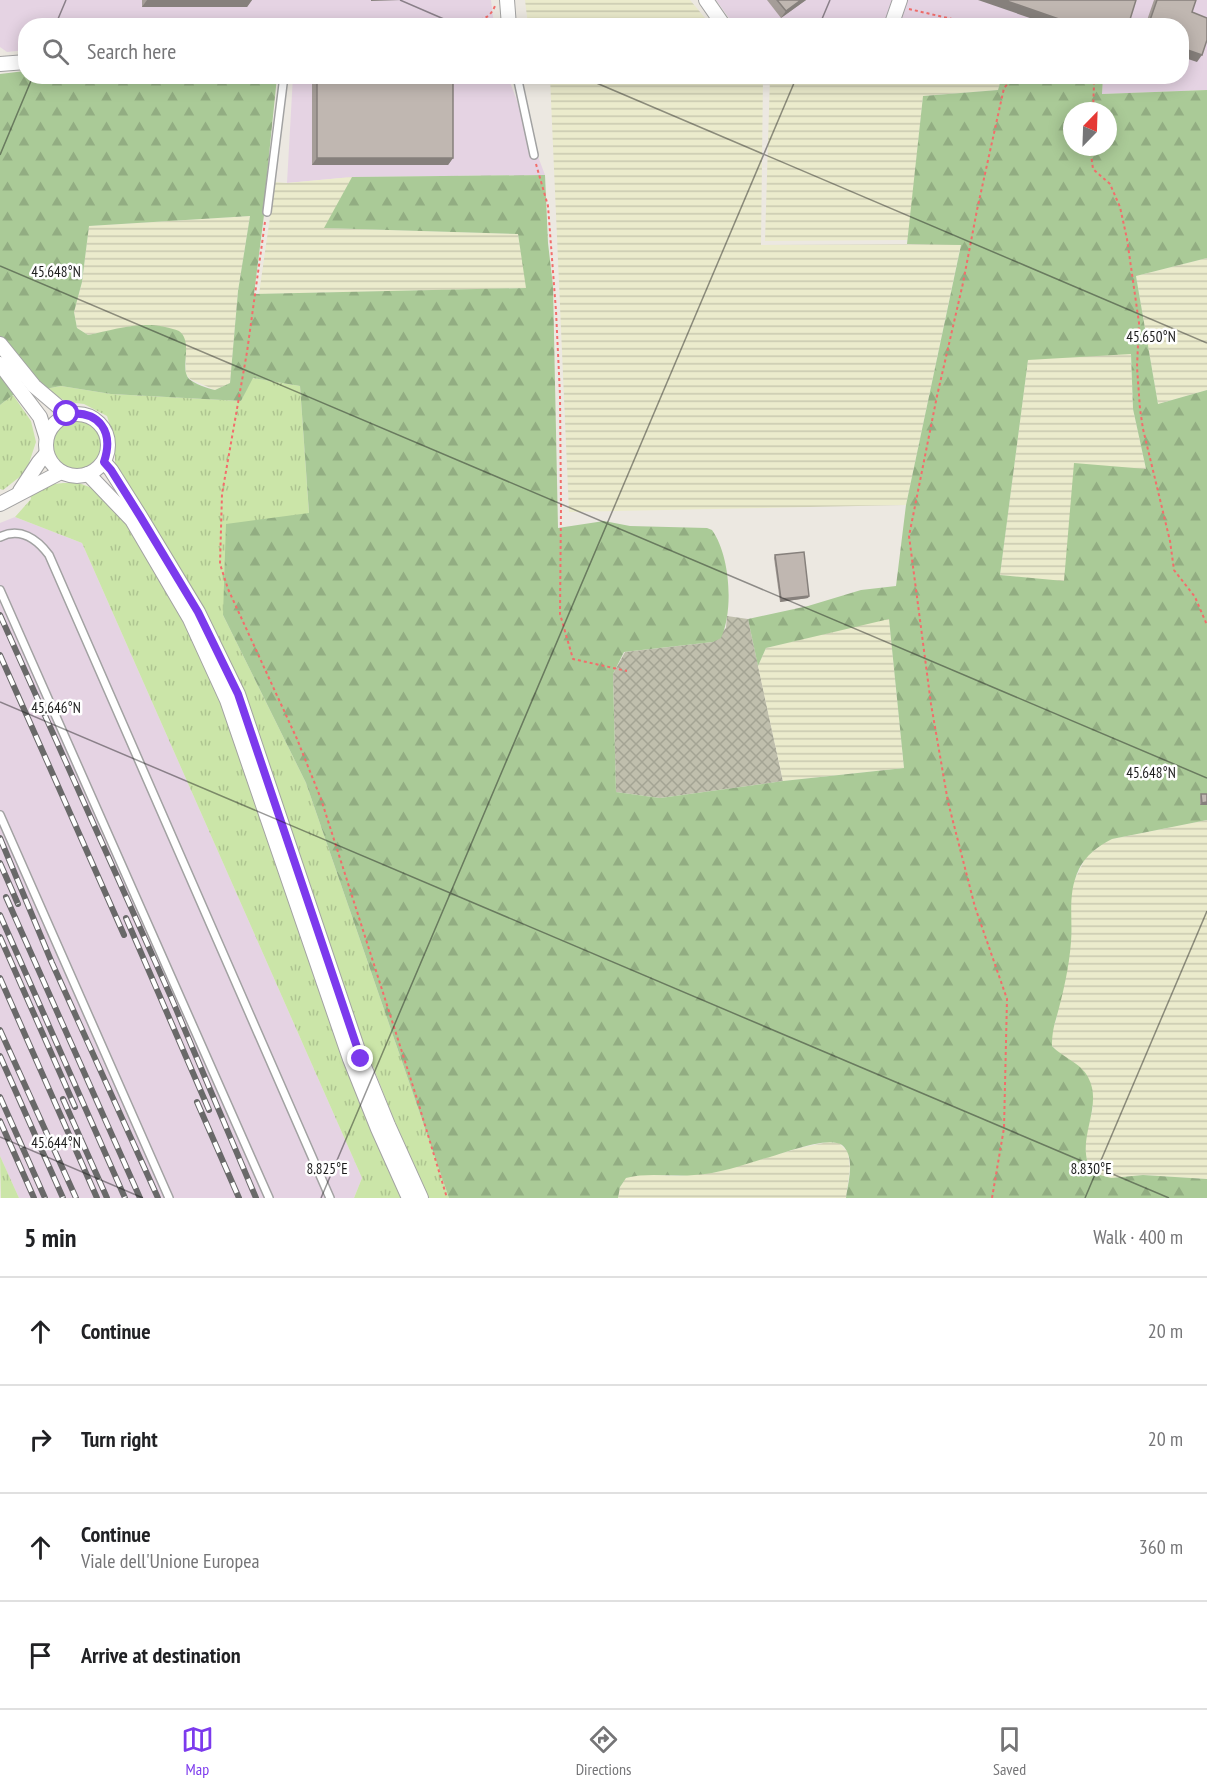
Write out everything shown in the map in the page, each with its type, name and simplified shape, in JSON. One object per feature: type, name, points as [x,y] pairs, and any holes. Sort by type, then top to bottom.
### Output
[{"type":"street","points":[[507,0],[508,18]]},
{"type":"street","points":[[706,0],[718,18]]},
{"type":"street","points":[[893,18],[898,3]]},
{"type":"street","points":[[0,64],[18,63]]},
{"type":"street","points":[[0,344],[34,386],[67,414]]},
{"type":"street","points":[[0,364],[40,417],[46,436]]},
{"type":"street","points":[[67,414],[89,415],[105,430],[108,451],[104,462],[88,474],[78,476],[61,472],[54,467],[46,454],[46,436],[54,422],[67,414]]},
{"type":"street","points":[[19,493],[46,454]]},
{"type":"street","points":[[104,462],[140,516],[198,612],[238,694],[361,1059],[421,1198]]},
{"type":"street","points":[[0,504],[61,472]]},
{"type":"street","points":[[88,474],[132,520],[190,619],[227,700],[350,1059],[409,1198]]},
{"type":"lane","points":[[267,212],[283,84]]},
{"type":"lane","points":[[519,84],[534,156]]},
{"type":"lane","points":[[2,536],[18,533],[32,538],[49,555],[330,1198]]},
{"type":"lane","points":[[0,590],[269,1198]]},
{"type":"lane","points":[[0,815],[169,1198]]},
{"type":"path","points":[[485,18],[491,15],[495,6],[494,0]]},
{"type":"path","points":[[898,3],[953,18]]},
{"type":"path","points":[[992,1198],[1004,1128],[1008,999],[975,907],[948,802],[931,704],[909,536],[1001,99],[1008,84]]},
{"type":"path","points":[[1093,102],[1094,84]]},
{"type":"path","points":[[534,156],[548,206],[556,311],[561,462],[560,614],[573,660],[627,671]]},
{"type":"path","points":[[1091,156],[1093,169],[1110,183],[1120,207],[1127,239],[1139,324],[1137,366],[1140,410],[1170,541],[1174,570],[1195,597],[1207,626]]},
{"type":"path","points":[[267,212],[247,352],[222,494],[220,564],[228,589],[297,739],[321,799],[447,1198]]},
{"type":"shaded area","points":[[0,0],[491,0],[493,18],[18,18],[18,51],[7,52],[0,47]]},
{"type":"shaded area","points":[[525,0],[690,0],[705,18],[527,18]]},
{"type":"shaded area","points":[[716,0],[1207,0],[1207,90],[1102,94],[1103,84],[1189,84],[1189,18],[729,18]]},
{"type":"shaded area","points":[[293,84],[511,84],[545,175],[352,177],[287,183]]},
{"type":"shaded area","points":[[550,84],[763,84],[761,245],[961,244],[906,505],[569,512]]},
{"type":"shaded area","points":[[770,84],[1000,84],[998,90],[923,96],[908,240],[765,241]]},
{"type":"shaded area","points":[[352,177],[325,228],[518,234],[527,288],[259,294],[275,182]]},
{"type":"shaded area","points":[[250,216],[238,291],[230,383],[215,390],[190,379],[186,374],[185,340],[160,326],[133,326],[88,335],[77,328],[74,312],[82,282],[89,226]]},
{"type":"shaded area","points":[[1207,258],[1207,390],[1158,404],[1136,276]]},
{"type":"shaded area","points":[[1131,353],[1133,409],[1146,469],[1064,582],[1000,575],[1028,359]]},
{"type":"shaded area","points":[[15,517],[82,543],[362,1178],[354,1198],[19,1198],[0,1156],[0,523]]},
{"type":"shaded area","points":[[727,616],[748,619],[783,781],[660,798],[616,792],[613,674],[625,652],[713,642],[726,628]]},
{"type":"shaded area","points":[[889,618],[904,768],[783,781],[758,666],[766,648]]},
{"type":"shaded area","points":[[1207,820],[1207,1179],[1143,1175],[1100,1177],[1088,1166],[1086,1156],[1085,1139],[1093,1107],[1063,1057],[1052,1046],[1052,1031],[1071,940],[1071,894],[1074,881],[1086,857],[1105,842]]},
{"type":"shaded area","points":[[828,1142],[839,1143],[848,1152],[850,1168],[846,1198],[618,1198],[625,1178],[638,1174],[678,1176],[716,1172]]},
{"type":"green space","points":[[18,72],[18,84],[276,84],[254,294],[526,288],[518,234],[324,228],[352,177],[545,175],[548,243],[553,286],[558,528],[604,521],[630,526],[707,528],[712,530],[723,553],[728,583],[728,613],[721,638],[713,642],[624,652],[613,674],[616,792],[660,798],[783,781],[904,768],[889,619],[766,648],[758,666],[748,619],[808,606],[861,590],[896,586],[906,505],[961,245],[907,244],[923,96],[998,90],[1000,84],[1103,84],[1102,94],[1207,90],[1207,258],[1136,276],[1158,404],[1207,390],[1207,820],[1112,839],[1085,859],[1073,887],[1069,961],[1053,1029],[1052,1046],[1085,1072],[1092,1089],[1092,1113],[1086,1150],[1087,1162],[1093,1173],[1111,1178],[1143,1175],[1207,1179],[1207,1198],[846,1198],[850,1170],[849,1156],[842,1145],[826,1142],[713,1173],[643,1175],[626,1178],[620,1187],[618,1198],[449,1198],[306,783],[223,615],[226,524],[309,513],[300,386],[253,378],[241,401],[111,394],[61,386],[13,395],[0,405],[0,74]],"holes":[[[250,216],[238,291],[230,383],[215,390],[189,379],[185,368],[185,342],[179,331],[146,325],[88,335],[77,328],[74,312],[82,282],[89,226]],[[1131,354],[1133,409],[1146,469],[1074,463],[1064,581],[1000,575],[1028,360]]]},
{"type":"green space","points":[[252,378],[300,386],[309,514],[223,615],[306,783],[449,1198],[428,1198],[406,1151],[345,995],[245,696],[208,617],[115,464],[115,441],[107,416],[84,404],[67,402],[45,389],[61,386],[111,394],[241,401]]},
{"type":"green space","points":[[13,395],[31,421],[36,442],[26,472],[3,490],[0,489],[0,405]]},
{"type":"green space","points":[[78,419],[92,423],[99,430],[103,444],[99,458],[92,465],[78,469],[64,465],[57,458],[53,444],[57,430],[64,423]]},
{"type":"green space","points":[[79,483],[92,488],[109,504],[134,534],[175,603],[222,703],[353,1085],[404,1198],[354,1198],[362,1178],[82,543],[15,517],[31,499],[30,495],[46,485]]},
{"type":"green space","points":[[0,1156],[19,1198],[1,1198]]},
{"type":"building","points":[[777,0],[801,0],[786,11]]},
{"type":"building","points":[[1004,0],[1136,0],[1130,18],[1056,18]]},
{"type":"building","points":[[1157,0],[1196,0],[1192,12],[1207,18],[1207,40],[1202,55],[1189,50],[1189,18],[1151,18]]},
{"type":"building","points":[[317,84],[453,84],[453,158],[317,158]]},
{"type":"building","points":[[804,552],[809,596],[781,599],[775,555]]},
{"type":"building","points":[[1201,794],[1207,794],[1207,802],[1202,803]]},
{"type":"railway","points":[[0,615],[171,997],[256,1198]]},
{"type":"railway","points":[[0,655],[124,935]]},
{"type":"railway","points":[[0,838],[52,963],[158,1198]]},
{"type":"railway","points":[[0,863],[18,904]]},
{"type":"railway","points":[[6,897],[140,1198]]},
{"type":"railway","points":[[0,915],[125,1198]]},
{"type":"railway","points":[[126,918],[209,1110]]},
{"type":"railway","points":[[0,937],[75,1107]]},
{"type":"railway","points":[[0,978],[97,1198]]},
{"type":"railway","points":[[0,1030],[76,1198]]},
{"type":"railway","points":[[0,1056],[63,1198]]},
{"type":"railway","points":[[0,1097],[45,1198]]},
{"type":"railway","points":[[63,1099],[107,1198]]},
{"type":"railway","points":[[197,1102],[239,1198]]},
{"type":"railway","points":[[0,1121],[34,1198]]},
{"type":"route","points":[[67,414],[89,415],[105,430],[108,451],[104,462],[169,562],[198,612],[238,694],[361,1059]]}]
